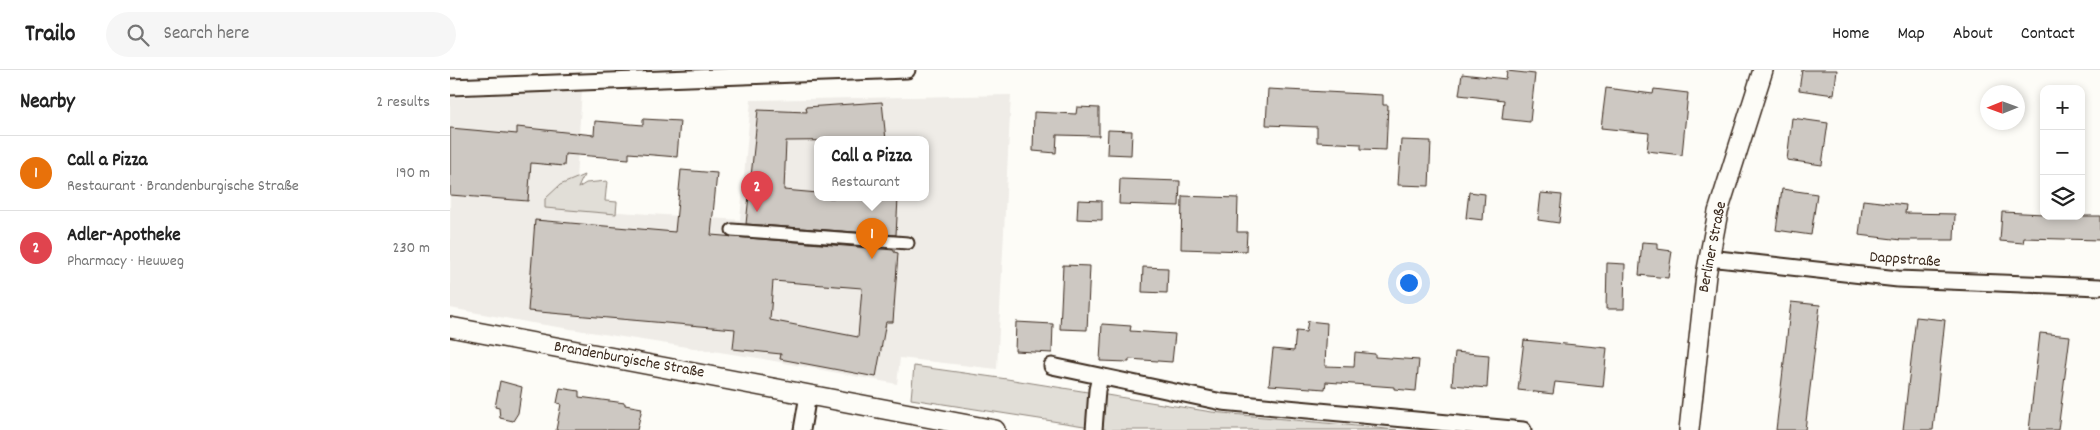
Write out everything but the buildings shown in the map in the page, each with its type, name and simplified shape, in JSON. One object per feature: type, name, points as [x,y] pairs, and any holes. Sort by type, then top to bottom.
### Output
[{"type":"street","points":[[450,87],[808,72],[907,70]]},
{"type":"street","name":"Berliner Straße","points":[[1689,430],[1709,258],[1718,212],[1763,70]]},
{"type":"street","points":[[732,230],[908,242]]},
{"type":"street","name":"Dappstraße","points":[[1709,258],[1898,279],[2100,287]]},
{"type":"street","name":"Brandenburgische Straße","points":[[450,327],[995,430]]},
{"type":"street","points":[[1052,366],[1222,402],[1523,430]]},
{"type":"street","points":[[1094,430],[1100,377]]},
{"type":"street","points":[[802,430],[808,395]]},
{"type":"shaded area","points":[[582,90],[574,209],[740,220],[751,100],[1011,95],[997,369],[900,358],[897,384],[758,358],[532,323],[450,308],[450,98]]},
{"type":"shaded area","points":[[584,175],[578,188],[586,183],[607,181],[605,201],[617,202],[616,214],[545,208],[545,199],[560,185]]},
{"type":"shaded area","points":[[914,366],[1212,412],[1397,430],[1110,430],[911,399]]},
{"type":"place","name":"Adler-Apotheke","points":[[757,212]]},
{"type":"place","name":"Call a Pizza","points":[[872,259]]}]
